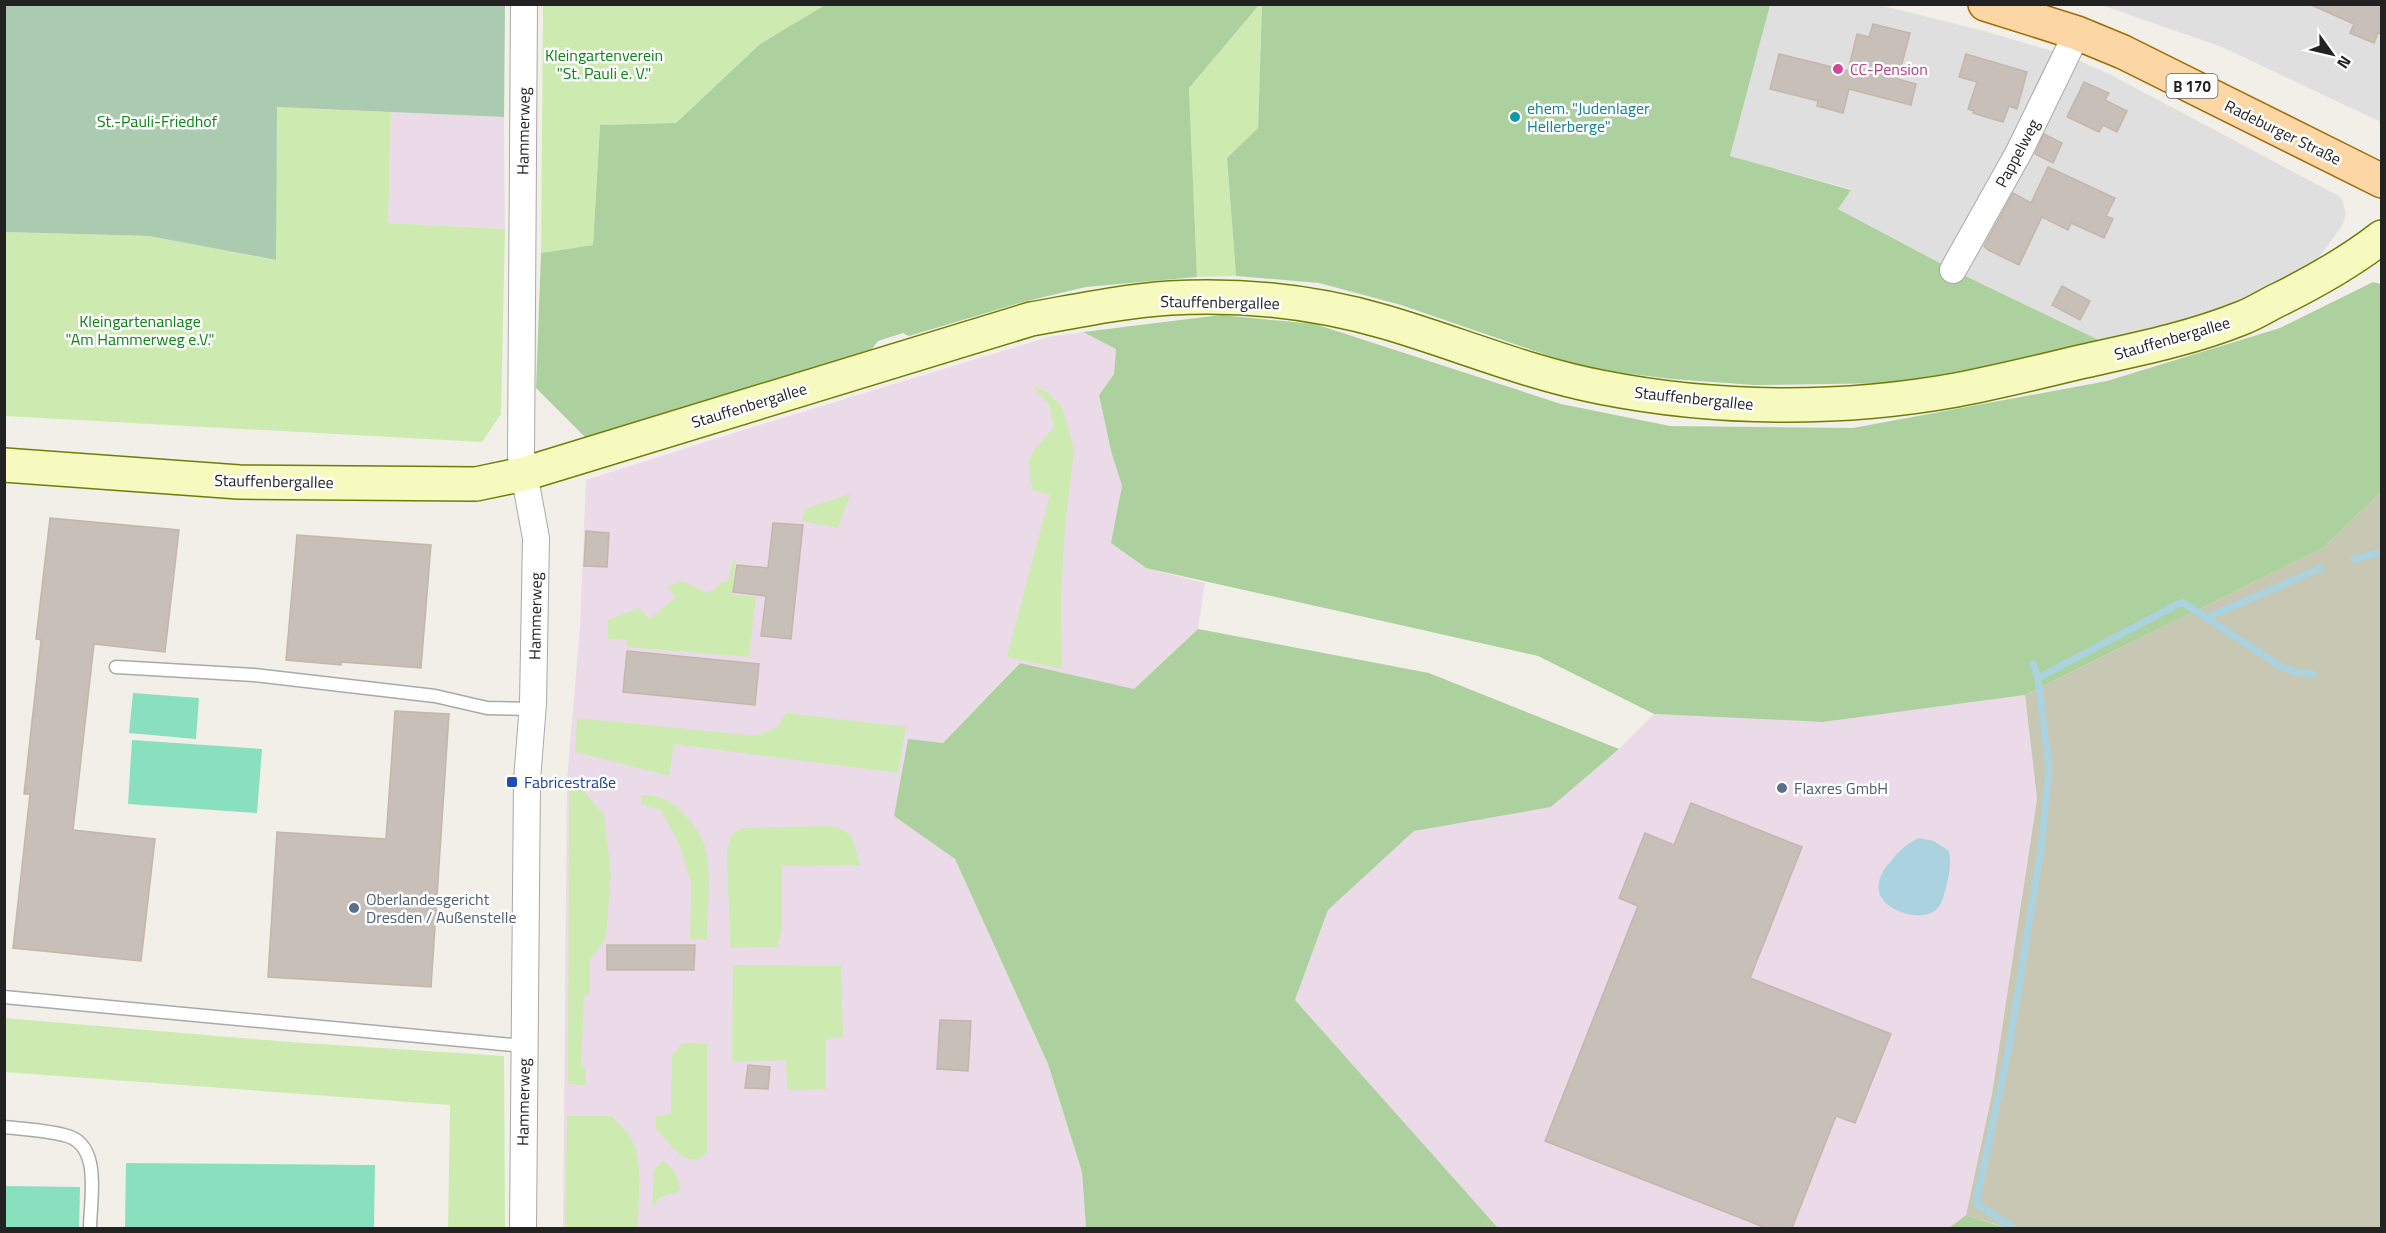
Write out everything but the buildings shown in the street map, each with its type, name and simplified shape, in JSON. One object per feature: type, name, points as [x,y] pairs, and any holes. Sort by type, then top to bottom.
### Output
[{"type":"main road","name":"Radeburger Straße","points":[[1985,4],[2077,33],[2124,52],[2382,181]]},
{"type":"main road","name":"Stauffenbergallee","points":[[4,465],[239,482],[476,484],[524,474],[1031,319],[1170,298],[1259,299],[1334,310],[1394,325],[1542,374],[1602,388],[1670,398],[1778,406],[1881,400],[1954,390],[2013,378],[2156,345],[2242,318],[2325,276],[2382,237]]},
{"type":"street","name":"Hammerweg","points":[[523,1228],[527,780],[533,709],[536,538],[521,445],[524,4]]},
{"type":"street","name":"Pappelweg","points":[[1953,270],[2019,152],[2077,33]]},
{"type":"lane","points":[[116,667],[254,675],[435,696],[487,708],[533,709]]},
{"type":"lane","points":[[4,997],[524,1046]]},
{"type":"lane","points":[[4,1127],[67,1135],[83,1144],[91,1163],[90,1228]]},
{"type":"shaded area","points":[[1770,5],[1880,5],[1984,31],[2066,55],[2111,75],[2337,195],[2342,199],[2346,214],[2342,226],[2316,261],[2234,302],[2183,322],[2103,342],[1953,270],[1838,209],[1851,189],[1729,156]]},
{"type":"shaded area","points":[[2101,5],[2381,5],[2381,122],[2222,47]]},
{"type":"shaded area","points":[[391,112],[504,117],[505,229],[388,223]]},
{"type":"shaded area","points":[[1083,332],[1117,349],[1114,374],[1099,395],[1111,451],[1122,486],[1112,543],[1146,568],[1205,583],[1198,629],[1134,689],[1019,663],[943,743],[894,816],[955,859],[1048,1064],[1082,1172],[1086,1228],[563,1228],[567,780],[580,626],[586,480],[1048,337]]},
{"type":"shaded area","points":[[2381,492],[2381,1228],[2007,1228],[1966,1215],[1992,1094],[2037,799],[2025,695],[2323,548]]},
{"type":"shaded area","points":[[2025,695],[2037,799],[1992,1094],[1966,1215],[1949,1228],[1498,1228],[1295,1000],[1328,910],[1414,831],[1551,807],[1619,749],[1654,714],[1823,722]]},
{"type":"green space","name":"St.-Pauli-Friedhof","points":[[5,4],[505,5],[504,117],[277,107],[276,260],[149,236],[5,232]]},
{"type":"green space","name":"Kleingartenverein \"St. Pauli e. V.\"","points":[[543,5],[825,5],[760,44],[676,123],[600,125],[593,245],[541,253]]},
{"type":"green space","points":[[825,5],[1259,5],[1189,88],[1197,277],[1086,287],[1023,302],[909,336],[903,333],[878,341],[871,350],[588,440],[536,388],[541,253],[593,245],[600,125],[676,123],[760,44]]},
{"type":"green space","points":[[1259,5],[1262,5],[1258,128],[1227,158],[1236,276],[1197,277],[1189,88]]},
{"type":"green space","points":[[1262,5],[1770,5],[1730,156],[1851,190],[1838,209],[1953,270],[2103,342],[1893,383],[1754,385],[1671,379],[1584,368],[1401,305],[1319,283],[1236,276],[1227,158],[1258,128]]},
{"type":"green space","name":"Kleingartenanlage \"Am Hammerweg e.V.\"","points":[[277,107],[391,112],[388,223],[505,229],[501,414],[482,442],[5,416],[4,232],[149,236],[275,260]]},
{"type":"green space","points":[[2373,282],[2382,284],[2381,492],[2323,548],[2025,695],[1823,722],[1654,714],[1538,656],[1146,568],[1111,543],[1122,486],[1111,451],[1099,395],[1114,374],[1116,349],[1083,332],[1221,315],[1315,324],[1561,404],[1670,426],[1853,428],[2107,381],[2280,328]]},
{"type":"green space","points":[[1032,385],[1047,392],[1062,407],[1074,449],[1065,527],[1061,597],[1062,669],[1007,657],[1050,494],[1033,491],[1030,461],[1039,443],[1054,427],[1049,405]]},
{"type":"green space","points":[[850,494],[838,528],[802,521],[805,509]]},
{"type":"green space","points":[[733,559],[736,560],[732,594],[756,597],[749,657],[627,647],[627,640],[608,639],[608,620],[639,608],[650,619],[676,597],[667,586],[683,581],[708,593],[728,581]]},
{"type":"green space","points":[[1198,629],[1429,673],[1619,749],[1551,807],[1414,831],[1328,910],[1295,1000],[1498,1228],[1086,1228],[1082,1172],[1048,1064],[955,859],[894,816],[908,739],[943,743],[1020,663],[1134,689]]},
{"type":"green space","points":[[133,693],[199,698],[196,739],[129,733]]},
{"type":"green space","points":[[786,713],[906,727],[898,773],[674,744],[669,776],[575,752],[577,718],[756,736],[778,727]]},
{"type":"green space","points":[[132,740],[262,749],[257,813],[128,804]]},
{"type":"green space","points":[[569,780],[576,782],[604,815],[611,874],[606,938],[590,960],[590,994],[584,995],[581,1067],[586,1067],[586,1085],[568,1084]]},
{"type":"green space","points":[[641,795],[659,797],[669,801],[689,820],[701,837],[708,868],[707,940],[690,939],[691,882],[679,844],[661,810],[641,804]]},
{"type":"green space","points":[[828,826],[843,830],[852,838],[860,865],[782,866],[782,929],[777,947],[730,948],[727,851],[731,835],[743,828]]},
{"type":"green space","points":[[733,965],[841,966],[843,1037],[826,1039],[826,1089],[787,1090],[786,1060],[732,1062]]},
{"type":"green space","points":[[4,1018],[290,1042],[504,1056],[505,1228],[448,1228],[450,1105],[5,1072]]},
{"type":"green space","points":[[683,1043],[707,1044],[707,1152],[693,1160],[680,1154],[656,1129],[656,1116],[671,1114],[672,1055]]},
{"type":"green space","points":[[567,1116],[611,1116],[632,1139],[639,1167],[638,1228],[565,1228]]},
{"type":"green space","points":[[662,1161],[675,1173],[680,1191],[660,1197],[652,1207],[654,1171]]},
{"type":"green space","points":[[126,1163],[375,1165],[374,1228],[125,1228]]},
{"type":"green space","points":[[5,1186],[80,1187],[79,1228],[5,1228]]},
{"type":"green space","points":[[1966,1215],[2006,1228],[1949,1228]]},
{"type":"water","points":[[1919,838],[1934,841],[1949,851],[1950,870],[1946,888],[1936,910],[1927,915],[1911,915],[1889,906],[1880,895],[1878,885],[1883,872],[1900,850]]},
{"type":"waterway","points":[[2354,559],[2382,552]]},
{"type":"waterway","points":[[2206,618],[2321,568]]},
{"type":"waterway","points":[[2038,678],[2182,602],[2280,666],[2295,672],[2314,674]]},
{"type":"waterway","points":[[2013,1228],[1976,1203],[2009,1047],[2041,849],[2049,768],[2038,678],[2033,664]]},
{"type":"place","name":"CC-Pension","points":[[1838,69]]},
{"type":"place","name":"ehem. \"Judenlager Hellerberge\"","points":[[1515,117]]},
{"type":"place","name":"Fabricestraße","points":[[512,782]]},
{"type":"place","name":"Flaxres GmbH","points":[[1782,788]]},
{"type":"place","name":"Oberlandesgericht Dresden / Außenstelle","points":[[354,908]]}]
